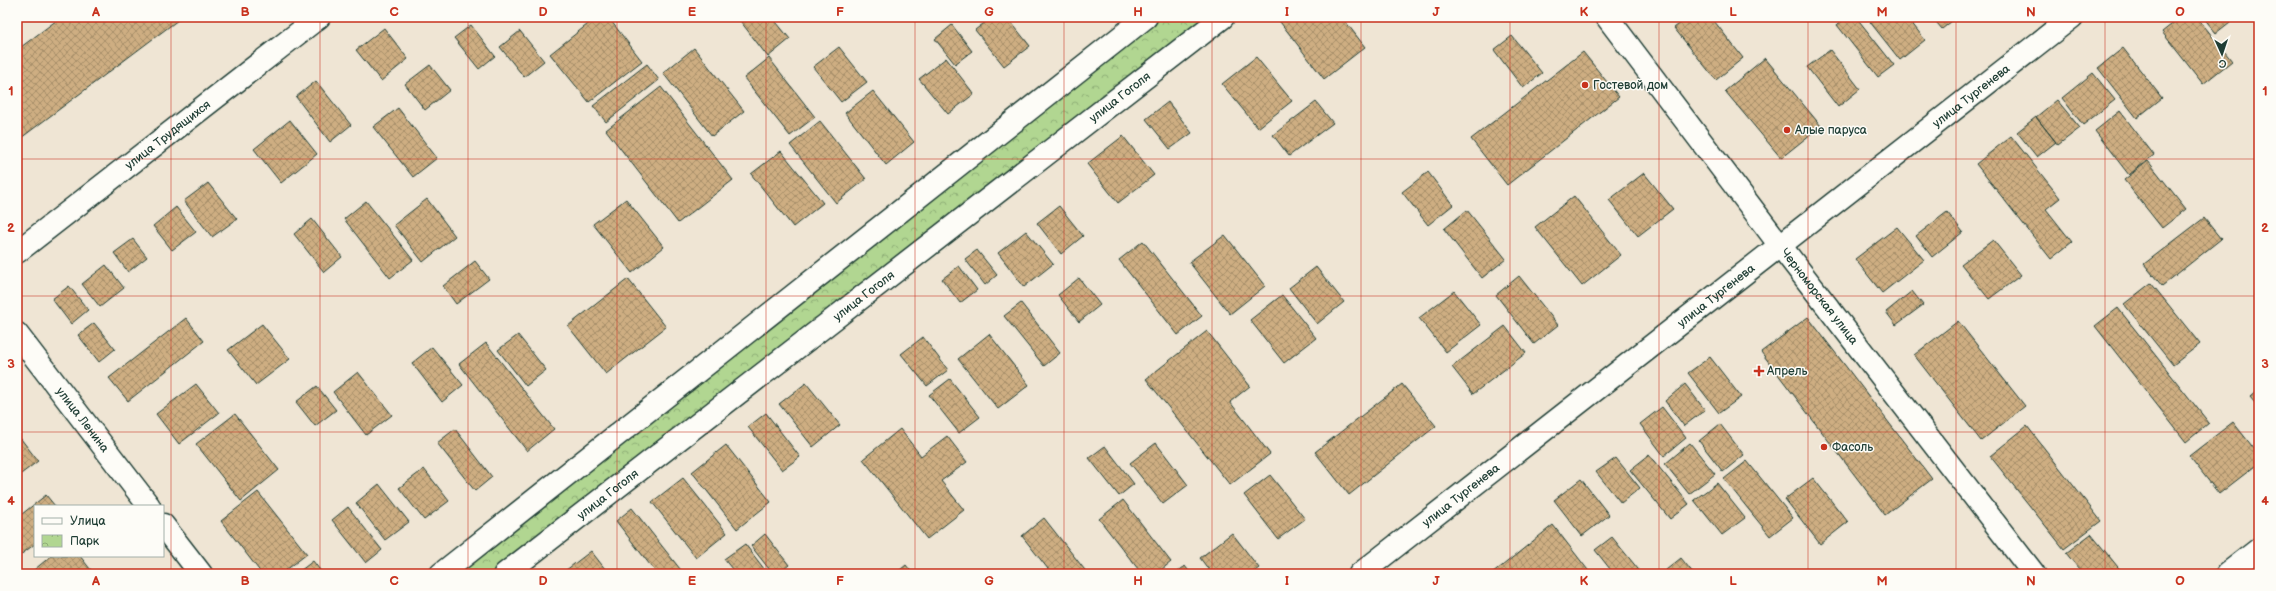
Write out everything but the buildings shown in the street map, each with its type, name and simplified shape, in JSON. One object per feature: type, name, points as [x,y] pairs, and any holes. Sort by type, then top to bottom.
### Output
[{"type":"street","name":"улица Трудящихся","points":[[17,252],[319,17]]},
{"type":"street","points":[[441,574],[1146,17]]},
{"type":"street","name":"улица Гоголя","points":[[505,574],[1223,17]]},
{"type":"street","name":"Черноморская улица","points":[[1607,17],[1779,244],[2034,574]]},
{"type":"street","name":"улица Тургенева","points":[[1360,574],[1779,244],[2072,17]]},
{"type":"street","name":"улица Ленина","points":[[17,334],[148,505]]},
{"type":"street","points":[[164,526],[201,574]]},
{"type":"street","points":[[2228,574],[2259,549]]},
{"type":"green space","points":[[1160,17],[1205,17],[493,574],[453,574]]},
{"type":"place","name":"Гостевой дом","points":[[1585,85]]},
{"type":"place","name":"Алые паруса","points":[[1787,130]]},
{"type":"place","name":"Апрель","points":[[1759,371]]},
{"type":"place","name":"Фасоль","points":[[1824,447]]}]
